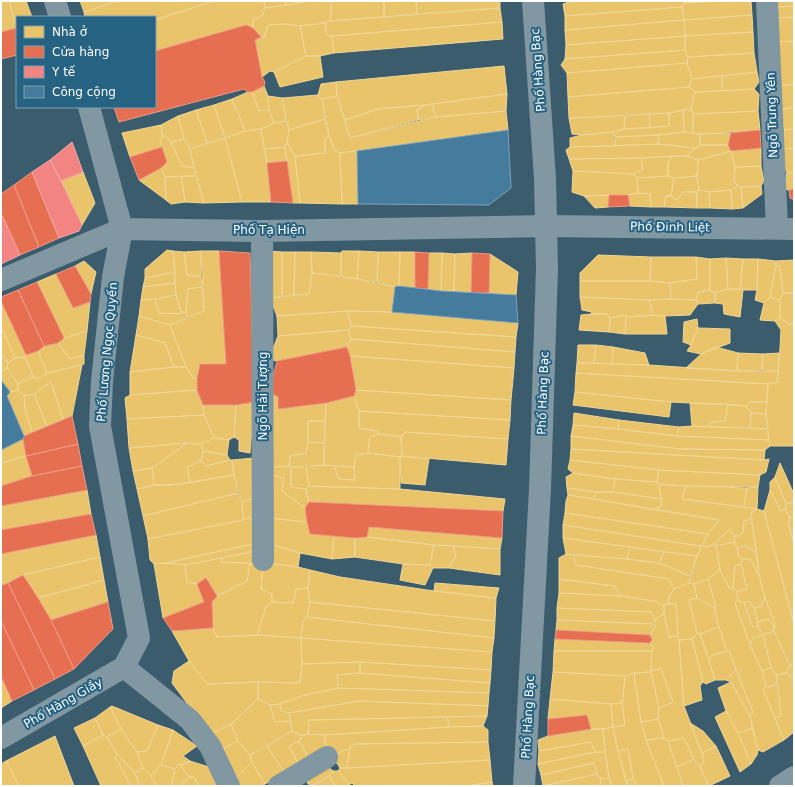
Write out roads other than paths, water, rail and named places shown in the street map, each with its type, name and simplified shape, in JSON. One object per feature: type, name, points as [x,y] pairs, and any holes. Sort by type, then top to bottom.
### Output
[{"type":"street","points":[[55,1],[60,16]]},
{"type":"street","name":"Phố Hàng Bạc","points":[[524,786],[540,489],[547,226],[534,1]]},
{"type":"street","name":"Ngõ Trung Yên","points":[[767,1],[785,229]]},
{"type":"street","name":"Phố Lương Ngọc Quyến","points":[[89,108],[122,229],[113,277],[102,381],[100,426],[139,638],[124,667]]},
{"type":"street","name":"Phố Đinh Liệt","points":[[547,226],[785,229]]},
{"type":"street","name":"Phố Tạ Hiện","points":[[1,280],[122,229],[262,231],[547,226]]},
{"type":"street","name":"Ngõ Hải Tượng","points":[[262,231],[263,560]]},
{"type":"street","points":[[124,667],[190,720],[210,746],[230,786]]},
{"type":"street","name":"Phố Hàng Giầy","points":[[1,738],[124,667]]},
{"type":"street","points":[[279,786],[327,757]]},
{"type":"street","points":[[780,786],[794,777]]}]
